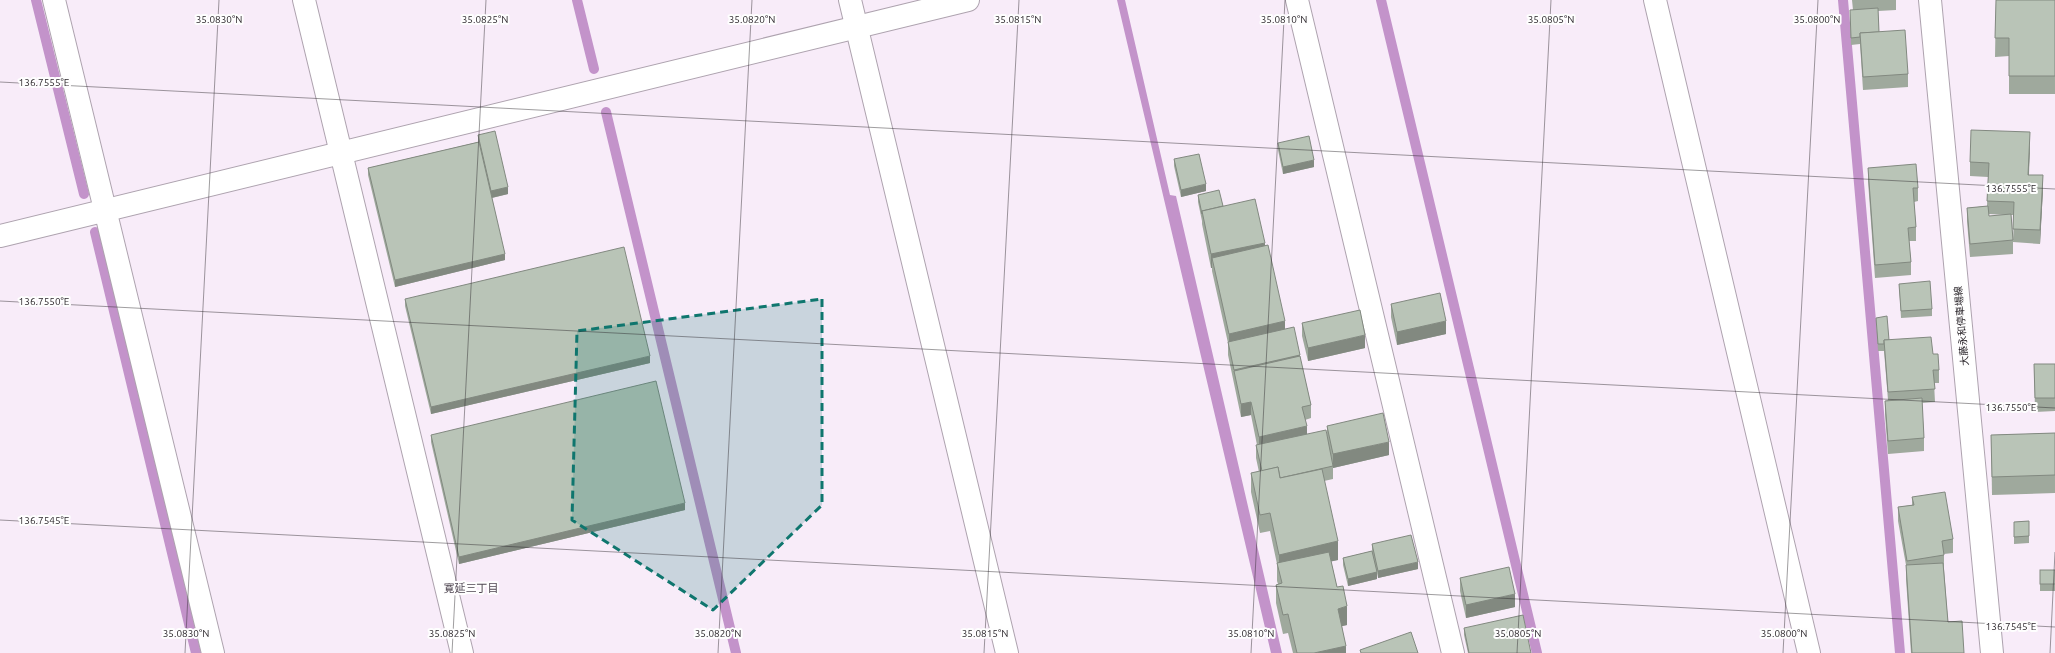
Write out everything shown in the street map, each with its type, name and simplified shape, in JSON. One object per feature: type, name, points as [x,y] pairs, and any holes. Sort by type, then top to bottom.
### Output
[{"type":"street","points":[[54,0],[213,653]]},
{"type":"street","points":[[304,0],[462,653]]},
{"type":"street","points":[[850,0],[1007,653]]},
{"type":"street","points":[[0,236],[968,0]]},
{"type":"street","points":[[1297,0],[1453,653]]},
{"type":"street","points":[[1655,0],[1809,653]]},
{"type":"street","name":"大藤永和停車場線","points":[[1930,0],[1992,653]]},
{"type":"highlighted area","points":[[822,299],[822,505],[713,610],[572,520],[577,331]]},
{"type":"shaded area","points":[[1117,0],[1125,0],[1170,195],[1176,196],[1282,653],[1271,653]]},
{"type":"building","points":[[1996,0],[2055,0],[2055,76],[2009,76],[2009,38],[1995,38]]},
{"type":"building","points":[[1878,8],[1879,32],[1860,33],[1860,37],[1851,38],[1850,10]]},
{"type":"building","points":[[1905,30],[1908,74],[1863,77],[1860,33]]},
{"type":"building","points":[[1971,130],[2030,132],[2028,175],[2043,175],[2040,230],[2013,229],[2014,202],[1987,201],[1989,163],[1970,162]]},
{"type":"building","points":[[495,131],[508,187],[491,191],[478,135]]},
{"type":"building","points":[[1309,136],[1314,160],[1283,167],[1278,143]]},
{"type":"building","points":[[479,142],[505,254],[395,280],[368,168]]},
{"type":"building","points":[[1199,154],[1206,184],[1181,190],[1174,159]]},
{"type":"building","points":[[1916,164],[1918,188],[1913,188],[1916,227],[1908,228],[1911,262],[1875,265],[1868,168]]},
{"type":"building","points":[[1219,190],[1223,206],[1202,211],[1202,214],[1198,195]]},
{"type":"building","points":[[1255,199],[1265,243],[1211,254],[1202,211]]},
{"type":"building","points":[[1988,206],[1989,216],[2011,214],[2013,240],[1970,244],[1967,208]]},
{"type":"building","points":[[1268,245],[1285,321],[1229,334],[1212,258]]},
{"type":"building","points":[[624,247],[650,356],[431,407],[405,299]]},
{"type":"building","points":[[1930,281],[1932,309],[1901,311],[1899,284]]},
{"type":"building","points":[[1440,293],[1446,321],[1397,332],[1391,304]]},
{"type":"building","points":[[1360,310],[1365,335],[1308,348],[1302,323]]},
{"type":"building","points":[[1887,316],[1889,340],[1884,340],[1884,344],[1878,344],[1876,318]]},
{"type":"building","points":[[1294,327],[1300,355],[1234,370],[1228,342]]},
{"type":"building","points":[[1931,337],[1933,354],[1938,354],[1939,370],[1933,370],[1935,389],[1888,392],[1884,340]]},
{"type":"building","points":[[1300,356],[1311,405],[1302,407],[1307,426],[1259,437],[1251,402],[1241,404],[1234,371]]},
{"type":"building","points":[[2034,364],[2055,364],[2055,398],[2035,398]]},
{"type":"building","points":[[656,381],[685,503],[459,557],[431,435]]},
{"type":"building","points":[[1922,398],[1924,438],[1888,441],[1885,401]]},
{"type":"building","points":[[1383,413],[1389,442],[1333,454],[1327,426]]},
{"type":"building","points":[[1326,430],[1333,466],[1280,478],[1278,467],[1262,471],[1256,445]]},
{"type":"building","points":[[2055,433],[2055,475],[1992,477],[1991,435]]},
{"type":"building","points":[[1278,467],[1280,478],[1322,469],[1338,541],[1279,555],[1270,513],[1260,515],[1251,473]]},
{"type":"building","points":[[1945,492],[1953,539],[1942,541],[1944,555],[1907,561],[1898,507],[1914,505],[1912,497]]},
{"type":"building","points":[[2029,521],[2029,536],[2014,537],[2014,522]]},
{"type":"building","points":[[1411,535],[1418,562],[1378,571],[1372,544]]},
{"type":"building","points":[[1372,551],[1377,572],[1348,579],[1343,558]]},
{"type":"building","points":[[1329,552],[1337,587],[1343,586],[1347,606],[1338,609],[1346,646],[1314,653],[1297,653],[1288,614],[1283,615],[1276,585],[1282,583],[1277,563]]},
{"type":"building","points":[[1943,563],[1948,622],[1962,621],[1964,653],[1912,653],[1906,565]]},
{"type":"building","points":[[1509,567],[1515,594],[1466,605],[1460,578]]},
{"type":"building","points":[[2040,570],[2055,570],[2055,584],[2040,584]]},
{"type":"building","points":[[1523,615],[1531,653],[1469,653],[1464,628]]},
{"type":"building","points":[[1411,632],[1418,653],[1361,653],[1360,650]]},
{"type":"waterway","points":[[36,0],[84,194]]},
{"type":"waterway","points":[[577,0],[594,69]]},
{"type":"waterway","points":[[1381,0],[1537,653]]},
{"type":"waterway","points":[[1843,0],[1900,653]]},
{"type":"waterway","points":[[606,112],[736,653]]},
{"type":"waterway","points":[[95,232],[196,653]]},
{"type":"district","name":"寛延三丁目","points":[[471,588]]}]
